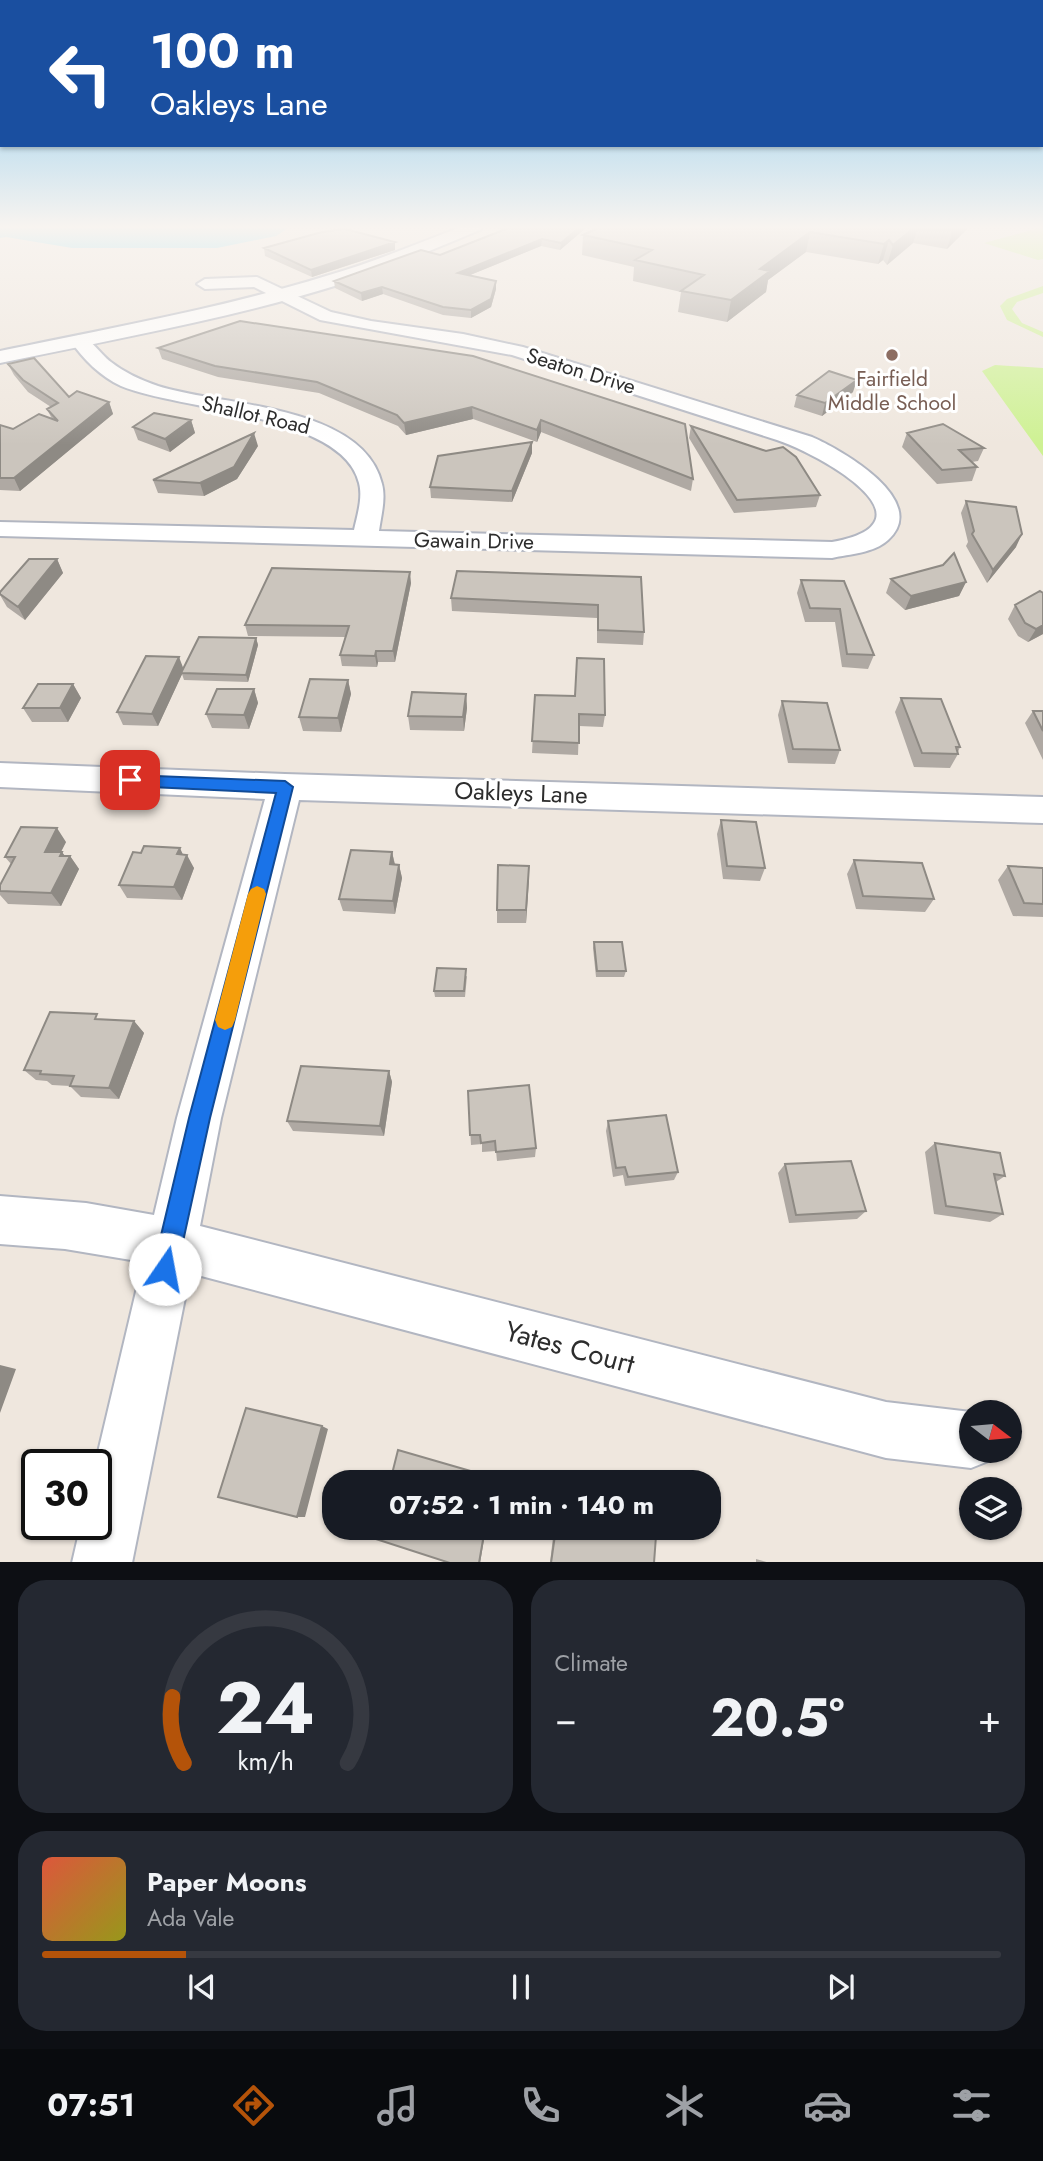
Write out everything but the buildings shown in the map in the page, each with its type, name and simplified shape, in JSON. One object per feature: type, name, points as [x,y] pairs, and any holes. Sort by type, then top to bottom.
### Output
[{"type":"street","points":[[0,357],[256,300]]},
{"type":"street","name":"Seaton Drive","points":[[292,300],[308,309],[348,322],[476,342],[551,360],[802,442],[833,456],[868,482]]},
{"type":"street","name":"Shallot Road","points":[[79,340],[97,362],[129,382],[186,399],[306,424],[347,446],[366,469],[370,481],[372,492],[365,538]]},
{"type":"street","name":"Gawain Drive","points":[[0,529],[849,548],[876,540],[885,532],[890,521],[887,507],[868,482]]},
{"type":"street","name":"Oakleys Lane","points":[[0,775],[285,787],[1043,810]]},
{"type":"street","points":[[102,1562],[203,1105],[285,787]]},
{"type":"street","name":"Yates Court","points":[[0,1220],[57,1223],[122,1232],[171,1243],[886,1430],[959,1439]]},
{"type":"green space","points":[[1006,300],[1023,300],[1017,302],[1012,309],[1022,323],[1043,332],[1043,337],[1007,320],[1000,306]]},
{"type":"green space","points":[[995,365],[1043,368],[1043,456],[982,371]]},
{"type":"slow traffic","points":[[225,1020],[257,894]]},
{"type":"place","name":"Fairfield Middle School","points":[[892,355]]},
{"type":"route","points":[[130,780],[285,787],[200,1118],[165,1269]]}]
